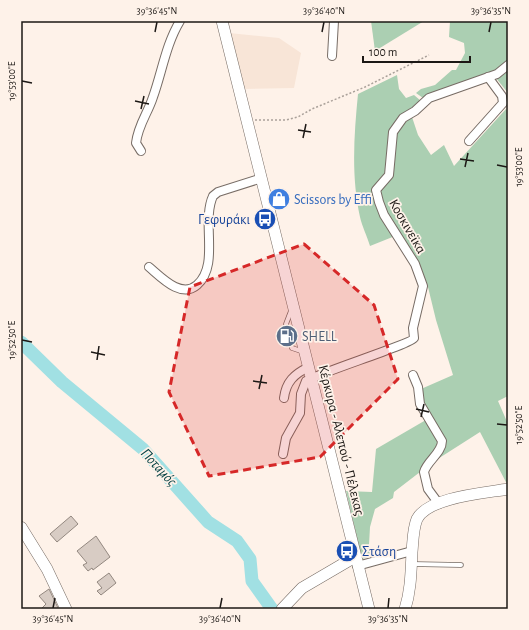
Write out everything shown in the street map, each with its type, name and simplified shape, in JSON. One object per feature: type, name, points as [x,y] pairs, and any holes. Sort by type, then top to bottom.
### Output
[{"type":"main road","name":"Κέρκυρα - Αλεπού - Πέλεκας","points":[[222,21],[245,119],[262,178],[356,562],[369,609]]},
{"type":"main road","points":[[405,609],[411,582],[414,530],[418,517],[428,509],[461,497],[508,489]]},
{"type":"main road","points":[[21,527],[47,569],[66,609]]},
{"type":"main road","points":[[283,609],[302,588],[356,562]]},
{"type":"street","points":[[141,151],[136,143],[140,125],[154,97],[170,42],[180,21]]},
{"type":"street","points":[[332,56],[334,21]]},
{"type":"street","name":"Κοσκινεϊκα","points":[[310,373],[413,340],[413,328],[423,286],[415,264],[384,215],[378,202],[376,190],[380,184],[388,178],[393,132],[403,118],[415,111],[429,98],[497,74],[508,65]]},
{"type":"street","points":[[469,141],[505,101],[488,77]]},
{"type":"street","points":[[149,267],[168,282],[181,289],[193,288],[203,277],[209,257],[207,222],[213,196],[218,192],[262,178]]},
{"type":"street","points":[[284,398],[285,390],[292,377],[310,373]]},
{"type":"street","points":[[283,454],[286,438],[300,413],[303,388],[310,373]]},
{"type":"street","points":[[412,375],[418,387],[420,404],[442,441],[440,448],[428,462],[424,472],[428,489],[439,504]]},
{"type":"street","points":[[356,562],[412,551]]},
{"type":"lane","points":[[412,564],[461,565]]},
{"type":"path","points":[[245,119],[271,121],[286,120],[298,117],[312,109],[365,87],[429,55]]},
{"type":"highlighted area","points":[[304,244],[374,305],[398,379],[320,457],[209,476],[169,392],[190,287]]},
{"type":"shaded area","points":[[229,33],[279,38],[301,53],[294,88],[243,89]]},
{"type":"green space","points":[[371,21],[424,21],[375,51]]},
{"type":"green space","points":[[450,21],[508,21],[508,93],[492,73],[423,98],[416,93],[421,89],[435,85],[452,70],[456,70],[465,53],[464,43],[449,37]]},
{"type":"green space","points":[[397,75],[399,89],[406,98],[414,95],[421,101],[410,111],[418,135],[431,155],[444,145],[454,166],[506,109],[508,111],[508,396],[498,401],[508,424],[508,486],[480,432],[433,462],[394,492],[393,498],[375,509],[370,527],[369,545],[371,556],[362,559],[346,491],[372,492],[376,449],[431,417],[421,402],[421,389],[453,375],[436,320],[427,283],[400,234],[370,246],[361,220],[357,202],[354,156],[358,94]]},
{"type":"building","points":[[281,330],[284,330],[287,344],[283,345],[283,341],[279,342],[278,335],[281,335]]},
{"type":"building","points":[[71,516],[78,524],[57,542],[50,534]]},
{"type":"building","points":[[96,536],[110,557],[93,570],[92,568],[88,571],[83,565],[87,563],[77,551]]},
{"type":"building","points":[[109,573],[116,583],[101,595],[97,591],[102,588],[97,582]]},
{"type":"building","points":[[49,589],[58,608],[41,609],[46,604],[39,596]]},
{"type":"waterway","name":"Ποταμός","points":[[21,342],[62,382],[143,449],[208,522],[237,541],[250,559],[252,581],[272,609]]},
{"type":"place","name":"Scissors by Effi","points":[[279,199]]},
{"type":"place","name":"Γεφυράκι","points":[[265,219]]},
{"type":"place","name":"SHELL","points":[[287,336]]},
{"type":"place","name":"Στάση","points":[[347,551]]}]
